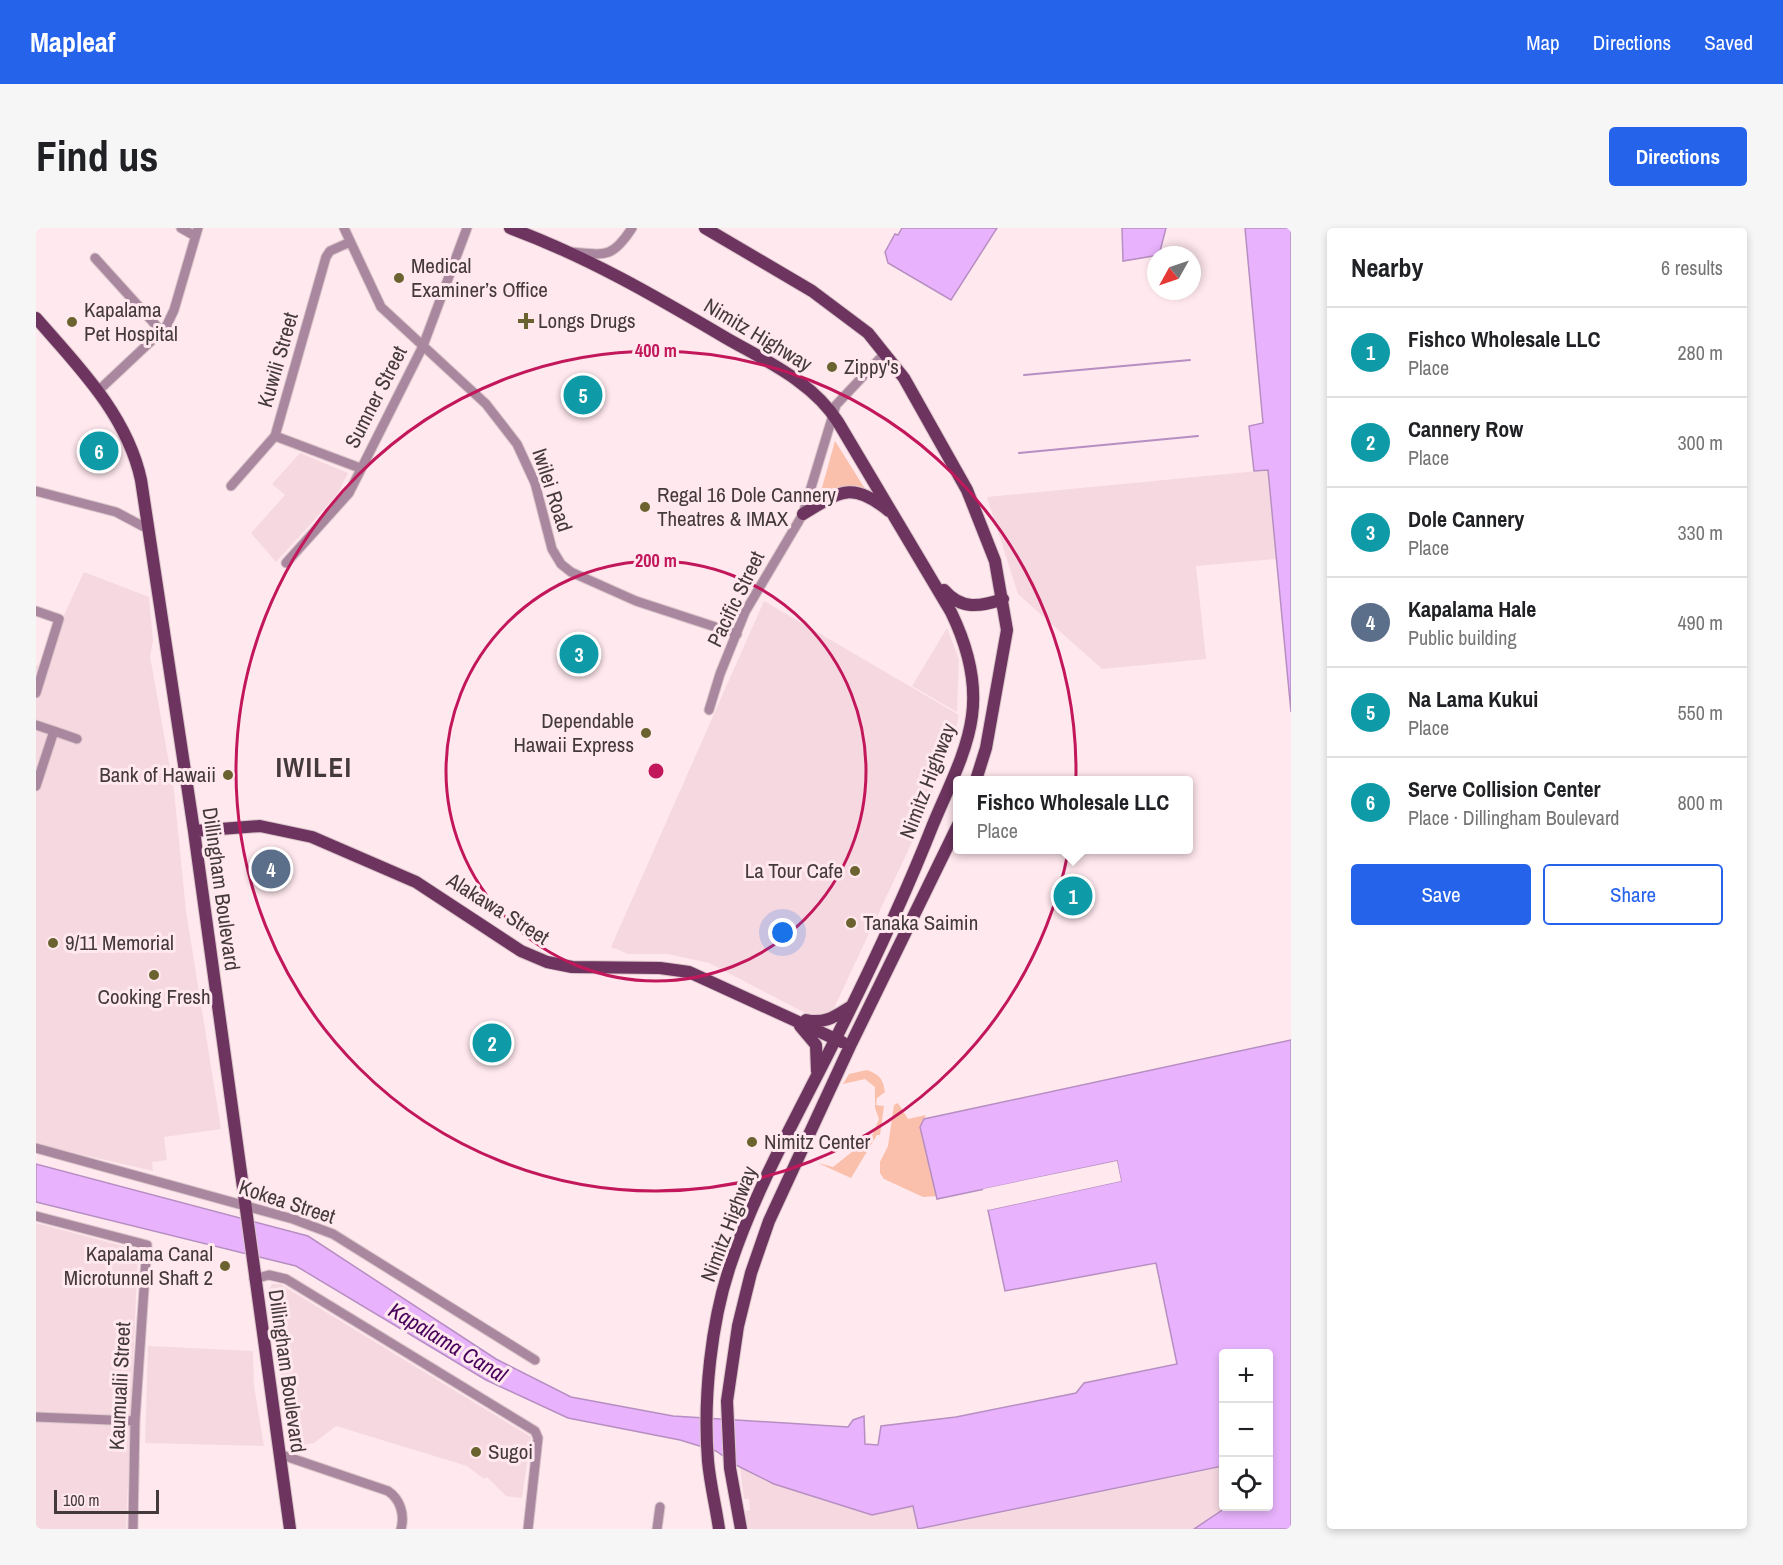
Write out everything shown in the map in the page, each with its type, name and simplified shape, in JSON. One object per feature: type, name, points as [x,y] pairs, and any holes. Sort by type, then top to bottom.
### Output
[{"type":"main road","name":"Nimitz Highway","points":[[510,228],[569,251],[638,285],[792,376],[823,401],[833,413],[951,612],[965,643],[972,673],[972,718],[969,734],[923,850],[836,1039],[817,1072],[779,1150],[730,1264],[716,1322],[708,1404],[708,1461],[719,1529]]},
{"type":"main road","name":"Nimitz Highway","points":[[705,228],[840,309],[868,333],[911,390],[967,490],[992,552],[1003,599],[1006,640],[986,747],[977,776]]},
{"type":"main road","name":"Dillingham Boulevard","points":[[36,318],[98,391],[124,432],[137,463],[194,831],[250,1253],[290,1529]]},
{"type":"main road","points":[[803,514],[831,496],[850,491],[874,499],[895,516]]},
{"type":"main road","points":[[930,576],[951,598],[966,606],[984,605],[1003,599]]},
{"type":"main road","name":"Alakawa Street","points":[[194,831],[260,826],[300,833],[416,882],[521,951],[547,962],[572,968],[660,968],[689,972],[850,1046]]},
{"type":"main road","name":"Nimitz Highway","points":[[741,1529],[730,1468],[727,1401],[738,1326],[752,1273],[769,1221],[850,1046],[953,833]]},
{"type":"main road","points":[[790,1017],[819,1023],[831,1020],[851,1005]]},
{"type":"main road","points":[[790,1017],[813,1040],[817,1052],[817,1072]]},
{"type":"main road","name":"Dillingham Boulevard","points":[[282,1529],[284,1498]]},
{"type":"street","points":[[98,391],[162,332],[174,310],[197,232],[181,228]]},
{"type":"street","name":"Iwilei Road","points":[[344,228],[376,299],[410,335],[490,409],[517,444],[535,483],[552,549],[566,568],[636,601],[737,634]]},
{"type":"street","name":"Sumner Street","points":[[286,563],[344,500],[423,346],[466,228]]},
{"type":"street","points":[[569,251],[596,256],[608,254],[618,247],[632,228]]},
{"type":"street","name":"Kuwili Street","points":[[231,486],[275,436],[326,257],[330,251],[350,242]]},
{"type":"street","points":[[95,258],[162,332]]},
{"type":"street","points":[[410,335],[429,329]]},
{"type":"street","name":"Pacific Street","points":[[709,710],[717,681],[754,594],[803,514],[836,405],[885,353]]},
{"type":"street","points":[[275,436],[360,468]]},
{"type":"street","points":[[36,491],[116,512],[148,529]]},
{"type":"street","points":[[36,611],[59,619],[36,693]]},
{"type":"street","points":[[36,725],[77,739]]},
{"type":"street","points":[[36,786],[54,731]]},
{"type":"street","name":"Kokea Street","points":[[36,1148],[293,1219],[333,1234],[535,1360]]},
{"type":"street","name":"Kaumualii Street","points":[[36,1216],[147,1245],[135,1420],[133,1529]]},
{"type":"street","points":[[254,1279],[269,1275],[286,1279],[535,1431],[538,1438],[528,1529]]},
{"type":"street","points":[[36,1417],[135,1420]]},
{"type":"street","points":[[279,1454],[388,1491],[397,1498],[400,1505],[401,1529]]},
{"type":"street","points":[[657,1529],[660,1507]]},
{"type":"shaded area","points":[[835,441],[867,492],[818,502]]},
{"type":"shaded area","points":[[300,453],[348,473],[337,495],[276,562],[251,533],[285,495],[272,484]]},
{"type":"shaded area","points":[[1268,470],[1276,559],[1196,566],[1206,659],[1102,669],[1018,594],[987,497]]},
{"type":"shaded area","points":[[84,572],[149,597],[153,641],[150,656],[174,791],[186,911],[221,1129],[164,1137],[167,1160],[152,1162],[153,1171],[36,1144],[36,665],[40,666]]},
{"type":"shaded area","points":[[764,601],[959,715],[951,748],[913,840],[834,1008],[811,1016],[709,963],[668,954],[628,954],[611,947]]},
{"type":"shaded area","points":[[947,628],[959,659],[957,712],[912,686]]},
{"type":"shaded area","points":[[867,1070],[880,1078],[885,1092],[877,1098],[876,1105],[884,1106],[880,1135],[877,1135],[851,1178],[818,1163],[833,1167],[872,1136],[879,1119],[875,1108],[875,1087],[865,1079],[843,1084],[849,1074]]},
{"type":"shaded area","points":[[898,1103],[908,1119],[926,1115],[920,1127],[937,1196],[923,1197],[884,1179],[880,1173],[880,1162],[888,1146],[894,1105]]},
{"type":"shaded area","points":[[36,1223],[138,1250],[126,1529],[36,1529]]},
{"type":"shaded area","points":[[272,1284],[280,1284],[531,1437],[522,1498],[506,1496],[487,1477],[484,1479],[467,1466],[336,1426],[314,1443],[293,1447],[267,1293]]},
{"type":"shaded area","points":[[148,1346],[253,1351],[254,1386],[264,1446],[145,1443]]},
{"type":"shaded area","points":[[740,1467],[774,1484],[872,1515],[913,1506],[918,1529],[748,1529],[745,1511],[750,1510],[749,1499],[744,1499]]},
{"type":"shaded area","points":[[1219,1468],[1219,1511],[1221,1511],[1194,1529],[923,1529]]},
{"type":"water","points":[[902,228],[997,228],[951,300],[888,263],[885,252],[895,234],[898,235]]},
{"type":"water","points":[[1122,228],[1166,228],[1161,246],[1147,246],[1147,257],[1123,261]]},
{"type":"water","points":[[1245,228],[1291,228],[1291,712],[1268,470],[1254,471],[1249,426],[1263,423]]},
{"type":"water","name":"Kapalama Canal","points":[[1291,1040],[1291,1529],[1194,1529],[1221,1511],[1273,1511],[1273,1349],[1219,1349],[1219,1467],[918,1529],[913,1506],[872,1515],[774,1484],[736,1465],[716,1451],[680,1440],[568,1418],[486,1380],[296,1266],[36,1202],[36,1164],[308,1236],[496,1359],[571,1397],[673,1416],[848,1427],[853,1420],[864,1416],[865,1444],[878,1445],[881,1426],[956,1417],[1076,1393],[1084,1383],[1177,1364],[1156,1263],[1005,1291],[988,1210],[1121,1181],[1117,1161],[937,1199],[920,1127],[924,1119]]},
{"type":"pier","points":[[1117,1161],[1121,1181],[988,1210],[988,1207],[1118,1179],[1115,1164],[984,1192],[983,1189]]},
{"type":"waterway","points":[[1024,375],[1190,360]]},
{"type":"waterway","points":[[1019,453],[1198,436]]},
{"type":"place","name":"Medical Examiner’s Office","points":[[399,278]]},
{"type":"place","name":"Longs Drugs","points":[[526,321]]},
{"type":"place","name":"Kapalama Pet Hospital","points":[[72,322]]},
{"type":"place","name":"Zippy's","points":[[832,367]]},
{"type":"place","name":"Na Lama Kukui","points":[[583,395]]},
{"type":"place","name":"Serve Collision Center","points":[[99,451]]},
{"type":"place","name":"Regal 16 Dole Cannery Theatres & IMAX","points":[[645,507]]},
{"type":"place","name":"Dole Cannery","points":[[579,654]]},
{"type":"place","name":"Dependable Hawaii Express","points":[[646,733]]},
{"type":"place","name":"Bank of Hawaii","points":[[228,775]]},
{"type":"place","name":"Kapalama Hale","points":[[271,869]]},
{"type":"place","name":"La Tour Cafe","points":[[855,871]]},
{"type":"place","name":"Fishco Wholesale LLC","points":[[1073,896]]},
{"type":"place","name":"Tanaka Saimin","points":[[851,923]]},
{"type":"place","name":"9/11 Memorial","points":[[53,943]]},
{"type":"place","name":"Cooking Fresh","points":[[154,975]]},
{"type":"place","name":"Cannery Row","points":[[492,1043]]},
{"type":"place","name":"Nimitz Center","points":[[752,1142]]},
{"type":"place","name":"Kapalama Canal Microtunnel Shaft 2","points":[[225,1266]]},
{"type":"place","name":"Sugoi","points":[[476,1452]]},
{"type":"district","name":"IWILEI","points":[[314,768]]}]
